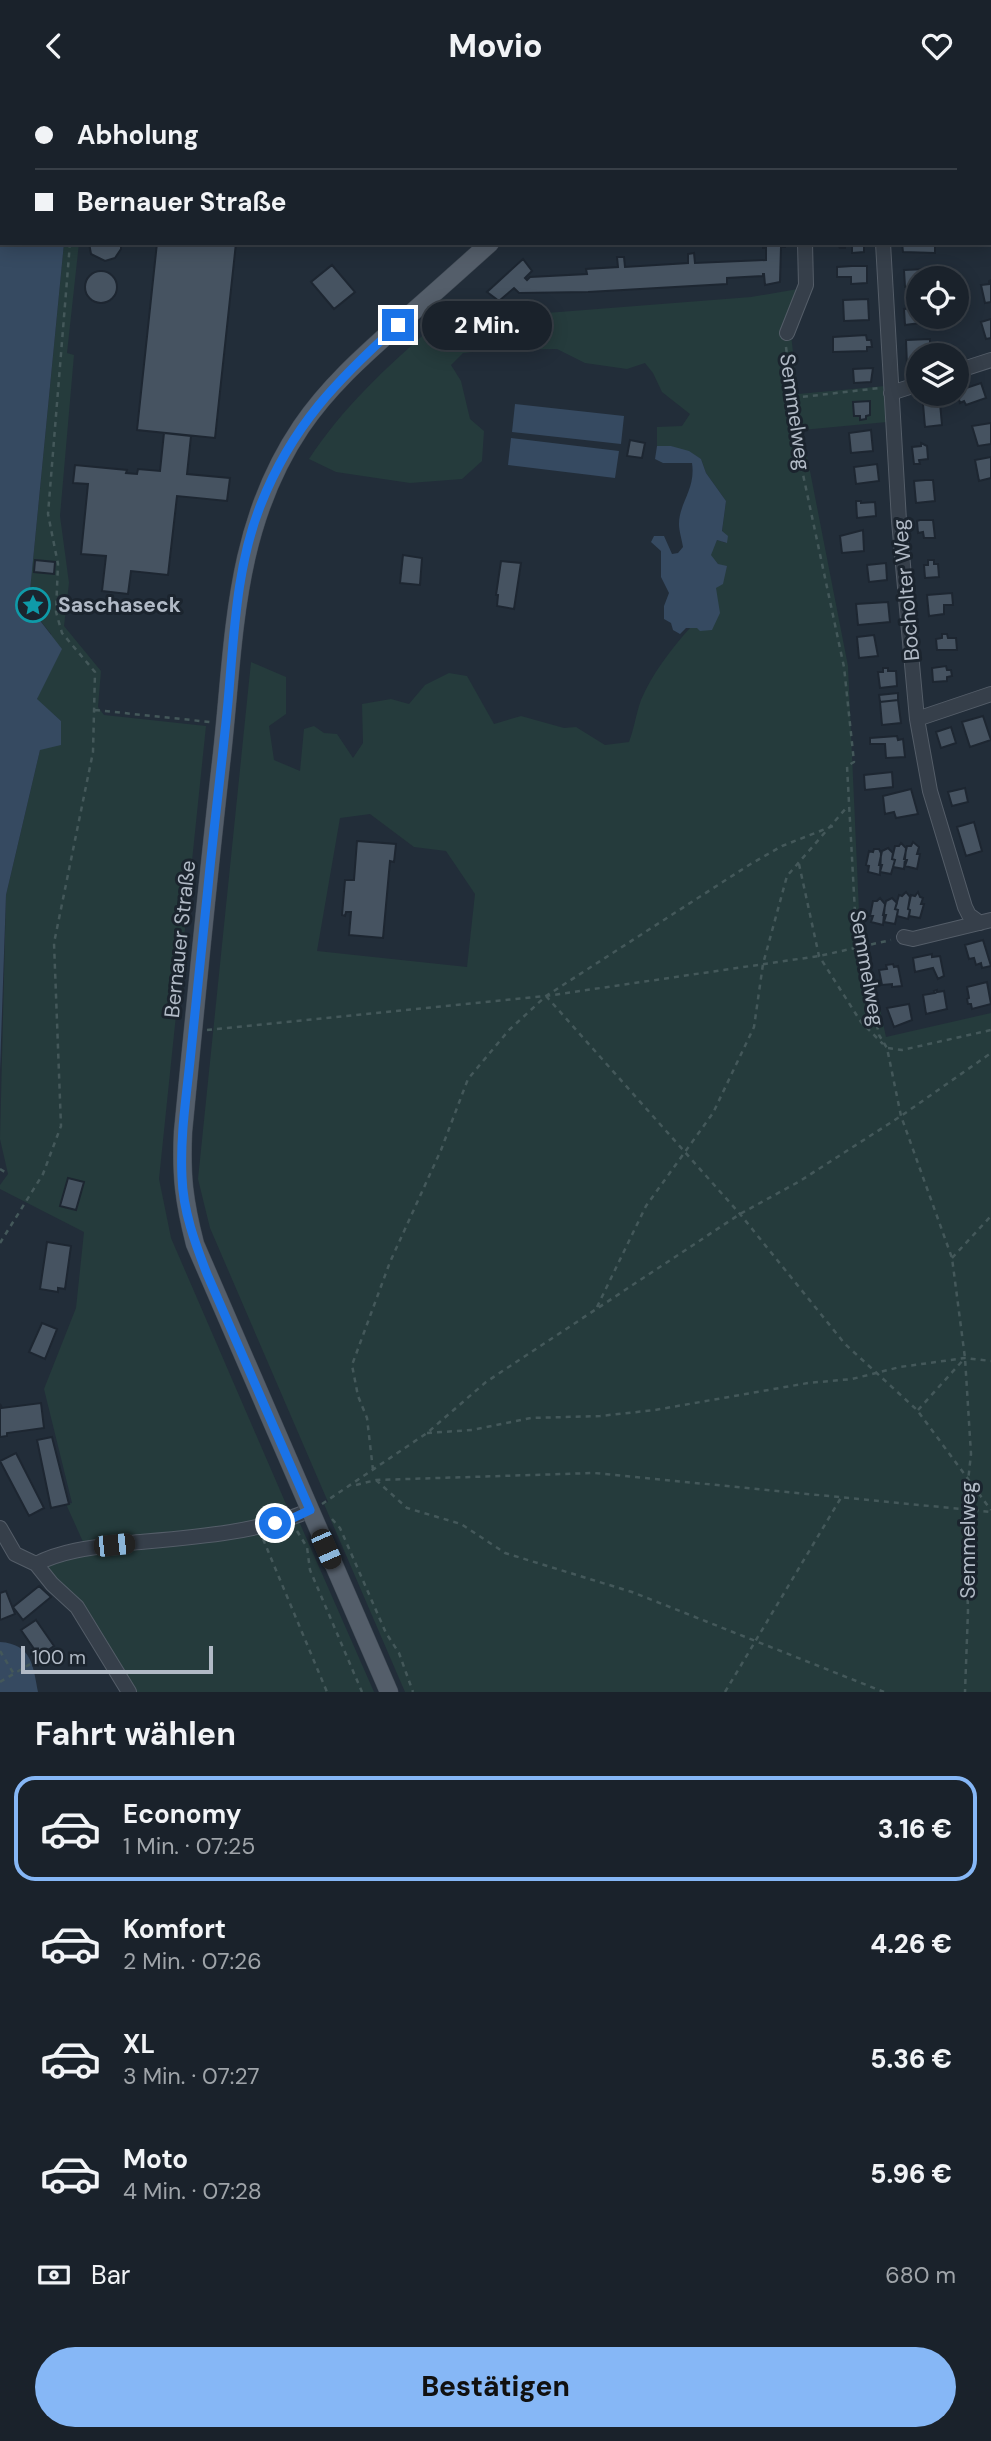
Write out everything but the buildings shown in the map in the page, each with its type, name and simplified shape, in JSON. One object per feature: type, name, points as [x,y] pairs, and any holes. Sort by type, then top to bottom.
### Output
[{"type":"main road","name":"Bernauer Straße","points":[[389,1692],[195,1244],[181,1176],[183,1132],[243,569],[253,529],[286,451],[316,407],[361,358],[489,245]]},
{"type":"street","name":"Semmelweg","points":[[787,333],[806,285],[805,245]]},
{"type":"street","name":"Bocholter Weg","points":[[883,245],[888,391],[917,719],[930,790],[965,907],[969,915],[986,921]]},
{"type":"street","points":[[969,367],[991,360]]},
{"type":"street","points":[[888,391],[906,387]]},
{"type":"street","points":[[917,719],[991,694]]},
{"type":"street","points":[[904,937],[913,939],[986,921]]},
{"type":"street","points":[[36,1564],[53,1555],[91,1548],[258,1526],[312,1509]]},
{"type":"street","points":[[0,1528],[15,1555],[36,1564],[52,1584],[77,1607],[129,1692]]},
{"type":"path","points":[[0,1243],[43,1174],[61,1126],[54,943],[93,752],[95,672],[62,633],[56,612],[58,564],[48,514],[70,245]]},
{"type":"path","name":"Semmelweg","points":[[787,333],[785,339],[801,465],[844,667],[854,762],[847,766],[855,913],[879,1035],[887,1048],[901,1116],[952,1258],[965,1358],[971,1454],[965,1509],[970,1520],[967,1549],[965,1692]]},
{"type":"path","points":[[793,398],[888,391]]},
{"type":"path","points":[[94,710],[210,722]]},
{"type":"path","points":[[597,1309],[646,1206],[713,1113],[754,1027],[763,964],[787,876],[848,806]]},
{"type":"path","points":[[373,1470],[367,1418],[358,1396],[352,1365],[390,1262],[442,1150],[468,1079],[509,1030],[547,996],[749,865],[782,846],[833,826]]},
{"type":"path","points":[[798,863],[819,956],[861,1022],[887,1048],[902,1050],[991,1030]]},
{"type":"path","points":[[208,1030],[547,996],[819,956],[904,937]]},
{"type":"path","points":[[547,996],[740,1214],[845,1344],[917,1410],[991,1511]]},
{"type":"path","points":[[362,1692],[310,1570],[307,1547],[296,1527],[312,1509],[353,1485],[427,1433],[486,1382],[740,1214],[800,1181],[901,1116],[991,1053]]},
{"type":"path","points":[[0,1169],[8,1174]]},
{"type":"path","points":[[952,1258],[991,1216]]},
{"type":"path","points":[[427,1433],[486,1429],[531,1418],[600,1416],[655,1410],[965,1358],[991,1361]]},
{"type":"path","points":[[917,1410],[965,1358]]},
{"type":"path","points":[[353,1485],[376,1480],[594,1472],[991,1511]]},
{"type":"path","points":[[376,1480],[407,1508],[461,1524],[505,1553],[632,1593],[884,1692]]},
{"type":"path","points":[[726,1692],[843,1495]]},
{"type":"path","points":[[312,1509],[328,1512],[340,1528],[386,1633],[399,1653],[413,1692]]},
{"type":"path","points":[[258,1526],[327,1692]]},
{"type":"path","points":[[0,1651],[14,1674]]},
{"type":"path","points":[[0,1682],[32,1663]]},
{"type":"green space","points":[[64,245],[79,245],[67,353],[74,355],[60,516],[69,583],[64,626],[101,671],[98,707],[104,715],[206,726],[159,1179],[171,1238],[289,1511],[294,1510],[374,1692],[134,1692],[48,1571],[48,1566],[84,1544],[66,1504],[72,1503],[44,1389],[76,1308],[84,1232],[0,1189],[8,1174],[0,1139],[6,895],[40,750],[61,721],[37,700],[51,634],[31,609],[30,591]]},
{"type":"green space","points":[[798,289],[791,335],[798,394],[885,386],[887,422],[802,430],[848,666],[859,911],[886,1037],[991,1013],[991,1692],[405,1692],[324,1504],[328,1502],[210,1228],[198,1179],[251,662],[286,677],[286,714],[269,726],[274,760],[300,771],[304,729],[314,726],[324,733],[337,734],[353,758],[363,743],[362,704],[391,699],[409,704],[425,685],[449,673],[467,676],[494,724],[521,716],[564,728],[576,727],[605,745],[629,742],[641,700],[662,662],[690,628],[697,628],[716,588],[718,564],[710,555],[717,540],[726,543],[722,532],[726,501],[706,473],[701,459],[671,446],[657,446],[657,427],[682,426],[690,414],[662,392],[645,363],[627,369],[585,363],[557,349],[463,353],[451,365],[461,381],[470,419],[484,431],[482,461],[462,479],[410,483],[336,472],[309,459],[350,406],[430,329],[431,322],[751,297]],"holes":[[[370,814],[414,847],[446,851],[475,894],[467,967],[317,951],[340,818]]]},
{"type":"water","points":[[0,245],[64,245],[30,591],[31,609],[62,649],[37,699],[61,721],[61,745],[40,750],[6,895],[0,1070]]},
{"type":"water","points":[[515,404],[624,416],[621,444],[512,432]]},
{"type":"water","points":[[511,438],[619,451],[615,478],[508,465]]},
{"type":"water","points":[[657,446],[671,446],[689,451],[701,459],[706,473],[726,501],[722,531],[728,536],[727,543],[717,540],[711,555],[718,564],[727,566],[723,584],[716,588],[720,613],[712,630],[686,628],[680,634],[664,619],[664,606],[669,593],[661,577],[661,551],[651,542],[654,536],[664,536],[672,554],[678,553],[683,547],[680,516],[693,472],[692,463],[663,463],[655,459]]},
{"type":"water","points":[[0,1642],[19,1647],[25,1652],[32,1665],[38,1692],[0,1692]]},
{"type":"place","name":"Saschaseck","points":[[33,605]]},
{"type":"route","points":[[275,1523],[310,1510],[207,1274],[187,1214],[181,1176],[193,1031],[246,551],[269,486],[300,428],[345,373],[398,325]]}]
